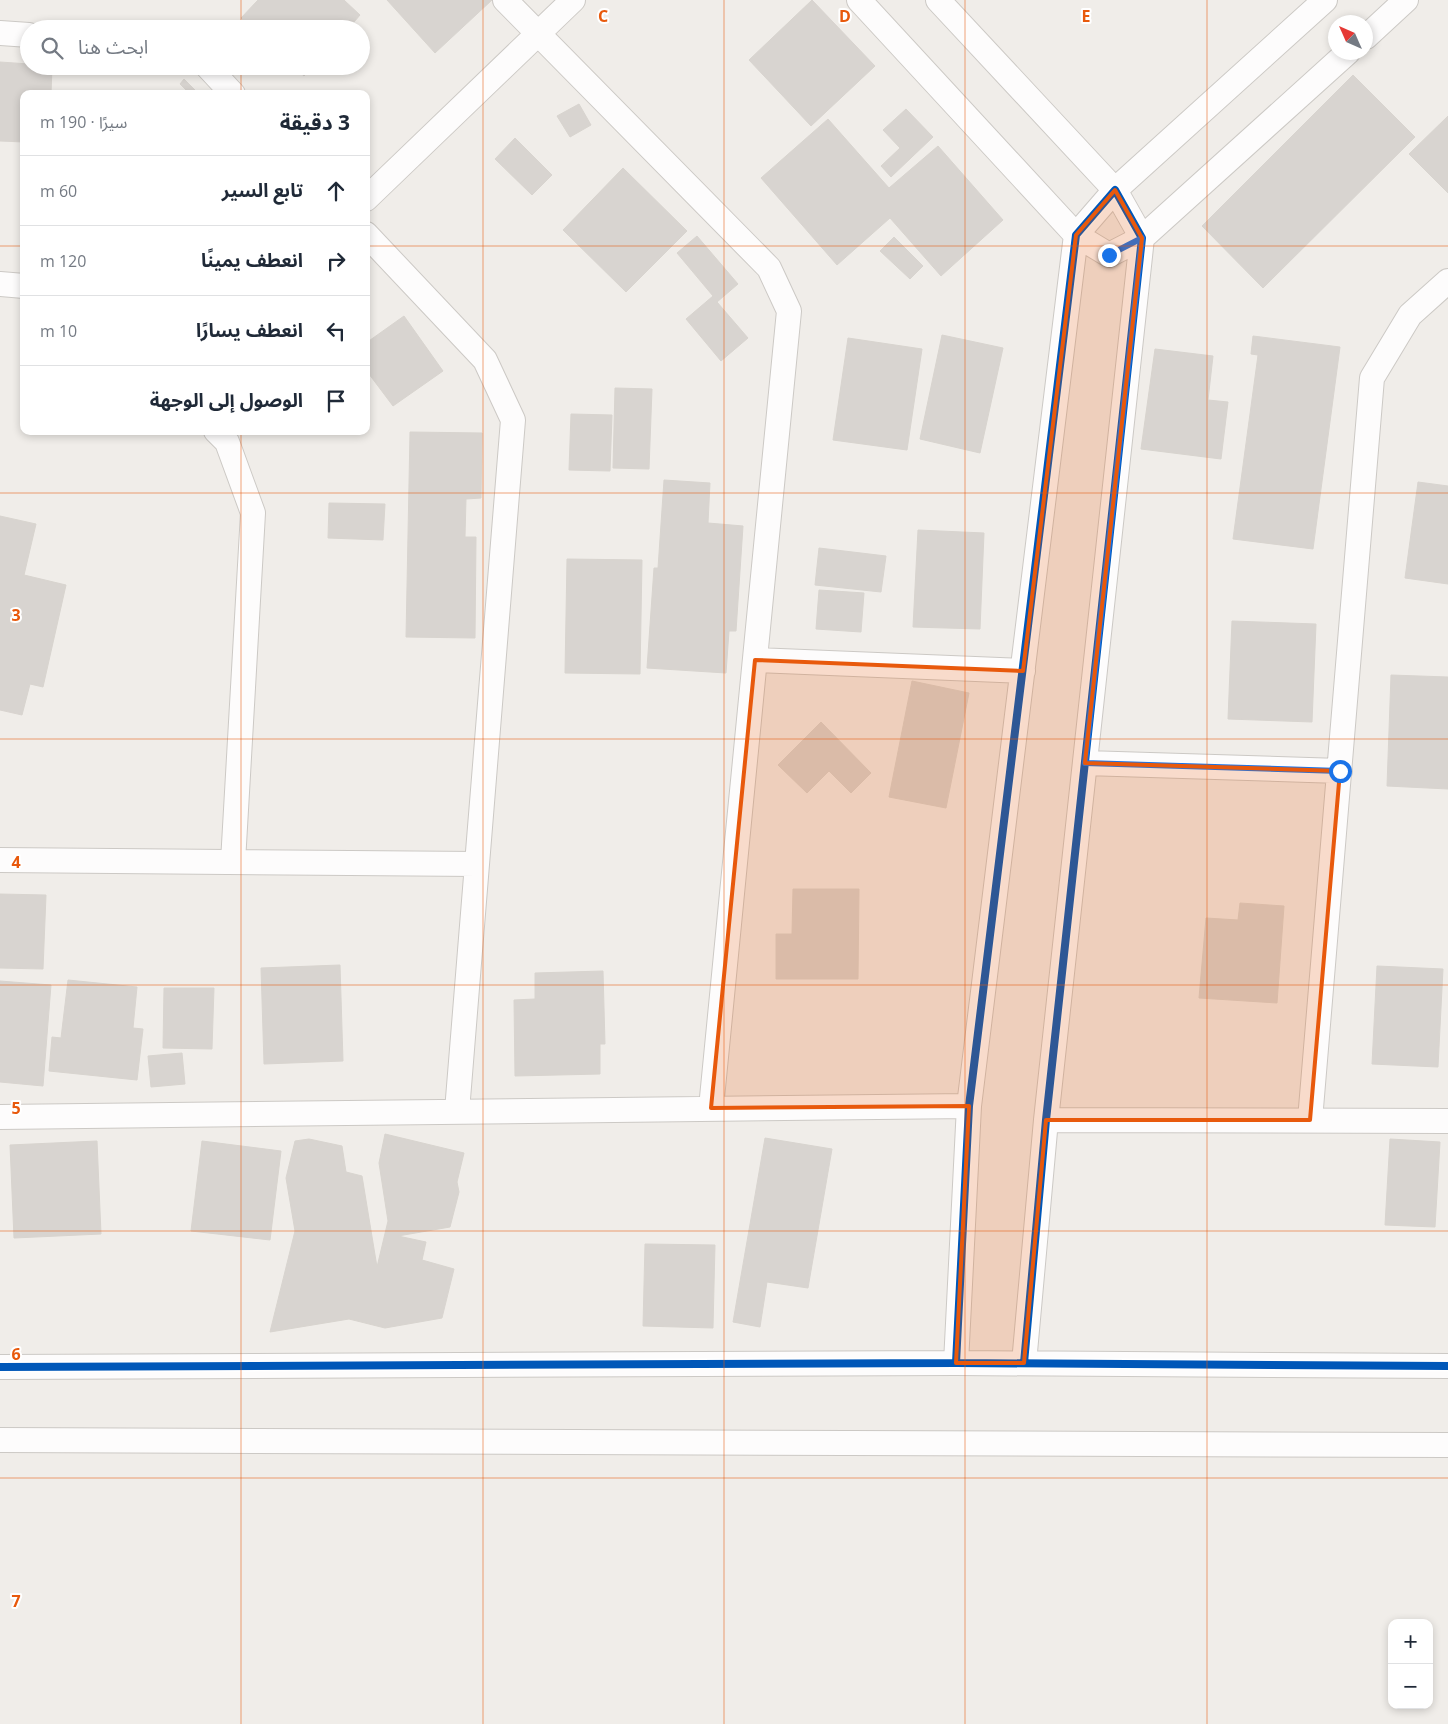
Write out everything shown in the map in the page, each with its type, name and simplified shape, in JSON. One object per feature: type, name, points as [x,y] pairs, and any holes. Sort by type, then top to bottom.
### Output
[{"type":"street","points":[[505,0],[769,268],[789,311],[711,1108]]},
{"type":"street","points":[[370,195],[573,0]]},
{"type":"street","points":[[859,0],[1076,235],[1109,255],[1142,238],[1339,60]]},
{"type":"street","points":[[938,0],[1115,190],[1142,238],[1046,1120],[1024,1363]]},
{"type":"street","points":[[956,1362],[970,1106],[1076,235],[1115,190],[1325,0]]},
{"type":"street","points":[[1373,31],[1406,0]]},
{"type":"street","points":[[0,33],[20,34]]},
{"type":"street","points":[[215,75],[229,90]]},
{"type":"street","points":[[370,238],[485,360],[513,420],[457,1111]]},
{"type":"street","points":[[1310,1120],[1372,378],[1410,315],[1448,281]]},
{"type":"street","points":[[0,284],[20,286]]},
{"type":"street","points":[[220,435],[227,442],[254,513],[233,862]]},
{"type":"street","points":[[755,660],[1023,671]]},
{"type":"street","points":[[1085,763],[1340,771]]},
{"type":"street","points":[[0,860],[477,864]]},
{"type":"street","points":[[0,1117],[970,1106]]},
{"type":"street","points":[[1046,1120],[1448,1120]]},
{"type":"street","points":[[0,1367],[956,1362],[1448,1366]]},
{"type":"street","points":[[0,1440],[1448,1445]]},
{"type":"highlighted area","points":[[1115,190],[1142,238],[1085,763],[1340,771],[1310,1120],[1046,1120],[1024,1363],[956,1363],[969,1106],[711,1108],[755,660],[1023,671],[1076,235]]},
{"type":"building","points":[[258,0],[344,0],[360,15],[356,20],[243,20],[241,18]]},
{"type":"building","points":[[387,0],[492,0],[435,53]]},
{"type":"building","points":[[812,0],[875,66],[811,126],[749,60]]},
{"type":"building","points":[[0,62],[20,63],[20,75],[52,75],[51,90],[20,90],[20,142],[0,141]]},
{"type":"building","points":[[1353,75],[1415,137],[1263,288],[1202,226]]},
{"type":"building","points":[[184,79],[195,90],[186,90],[180,84]]},
{"type":"building","points":[[579,104],[591,125],[570,137],[557,116]]},
{"type":"building","points":[[906,109],[933,137],[891,177],[881,166],[900,148],[883,130]]},
{"type":"building","points":[[1448,116],[1448,193],[1409,154]]},
{"type":"building","points":[[828,119],[889,188],[938,146],[1003,220],[941,276],[890,218],[837,265],[761,178]]},
{"type":"building","points":[[515,138],[552,175],[532,195],[495,159]]},
{"type":"building","points":[[623,168],[687,231],[626,292],[563,230]]},
{"type":"building","points":[[697,236],[738,284],[717,302],[748,338],[721,361],[686,319],[713,296],[677,253]]},
{"type":"building","points":[[894,237],[923,266],[910,279],[880,251]]},
{"type":"building","points":[[404,316],[443,371],[393,406],[370,375],[370,340]]},
{"type":"building","points":[[942,335],[1003,348],[980,453],[920,439]]},
{"type":"building","points":[[1253,336],[1340,347],[1313,549],[1233,539],[1258,355],[1251,354]]},
{"type":"building","points":[[848,338],[922,349],[907,450],[833,440]]},
{"type":"building","points":[[1155,349],[1213,356],[1208,400],[1228,402],[1221,459],[1141,449]]},
{"type":"building","points":[[615,388],[652,389],[649,469],[613,468]]},
{"type":"building","points":[[571,414],[612,415],[610,471],[569,470]]},
{"type":"building","points":[[410,432],[482,433],[481,498],[466,499],[465,537],[476,537],[475,638],[406,637]]},
{"type":"building","points":[[664,480],[710,483],[708,523],[743,526],[736,631],[729,631],[726,673],[647,668],[654,568],[658,568]]},
{"type":"building","points":[[1418,482],[1448,486],[1448,584],[1405,578]]},
{"type":"building","points":[[329,503],[385,504],[383,540],[328,538]]},
{"type":"building","points":[[0,516],[36,524],[24,575],[66,585],[43,687],[30,684],[22,715],[0,710]]},
{"type":"building","points":[[918,530],[984,533],[980,629],[913,627]]},
{"type":"building","points":[[819,548],[886,556],[881,592],[815,585]]},
{"type":"building","points":[[567,559],[642,560],[640,674],[565,673]]},
{"type":"building","points":[[819,590],[864,593],[861,632],[816,629]]},
{"type":"building","points":[[1232,621],[1316,624],[1312,722],[1228,719]]},
{"type":"building","points":[[1391,675],[1448,677],[1448,789],[1387,786]]},
{"type":"building","points":[[912,681],[969,693],[946,808],[889,797]]},
{"type":"building","points":[[821,722],[871,773],[851,793],[829,771],[807,793],[778,765]]},
{"type":"building","points":[[793,889],[859,889],[858,979],[776,979],[776,934],[792,934]]},
{"type":"building","points":[[0,894],[46,895],[43,969],[0,968]]},
{"type":"building","points":[[1240,903],[1284,906],[1277,1003],[1199,998],[1206,918],[1238,920]]},
{"type":"building","points":[[340,965],[343,1061],[264,1064],[261,968]]},
{"type":"building","points":[[1377,966],[1443,969],[1438,1067],[1372,1064]]},
{"type":"building","points":[[603,971],[605,1044],[600,1044],[600,1074],[515,1076],[514,1000],[535,999],[535,973]]},
{"type":"building","points":[[68,980],[137,987],[133,1028],[143,1029],[137,1080],[49,1071],[52,1037],[61,1038]]},
{"type":"building","points":[[0,981],[51,985],[43,1086],[0,1082]]},
{"type":"building","points":[[164,988],[214,988],[212,1049],[163,1048]]},
{"type":"building","points":[[182,1053],[185,1084],[151,1087],[148,1056]]},
{"type":"building","points":[[385,1134],[464,1153],[457,1182],[459,1192],[450,1227],[398,1236],[426,1242],[422,1260],[454,1269],[442,1318],[385,1328],[349,1319],[270,1332],[295,1231],[286,1178],[295,1141],[309,1139],[342,1146],[346,1172],[362,1176],[377,1267],[388,1221],[379,1163]]},
{"type":"building","points":[[765,1138],[832,1149],[808,1288],[767,1282],[760,1327],[733,1322]]},
{"type":"building","points":[[1390,1139],[1440,1142],[1435,1227],[1385,1225]]},
{"type":"building","points":[[97,1141],[101,1234],[14,1238],[10,1145]]},
{"type":"building","points":[[202,1141],[281,1151],[270,1240],[191,1231]]},
{"type":"building","points":[[645,1244],[715,1245],[713,1328],[643,1326]]},
{"type":"cycle path","points":[[956,1363],[969,1106],[1076,235],[1115,190],[1142,238],[1046,1120],[1024,1363]]},
{"type":"cycle path","points":[[0,1367],[956,1363],[1448,1366]]},
{"type":"route","points":[[1109,255],[1142,238],[1085,763],[1340,771]]}]
